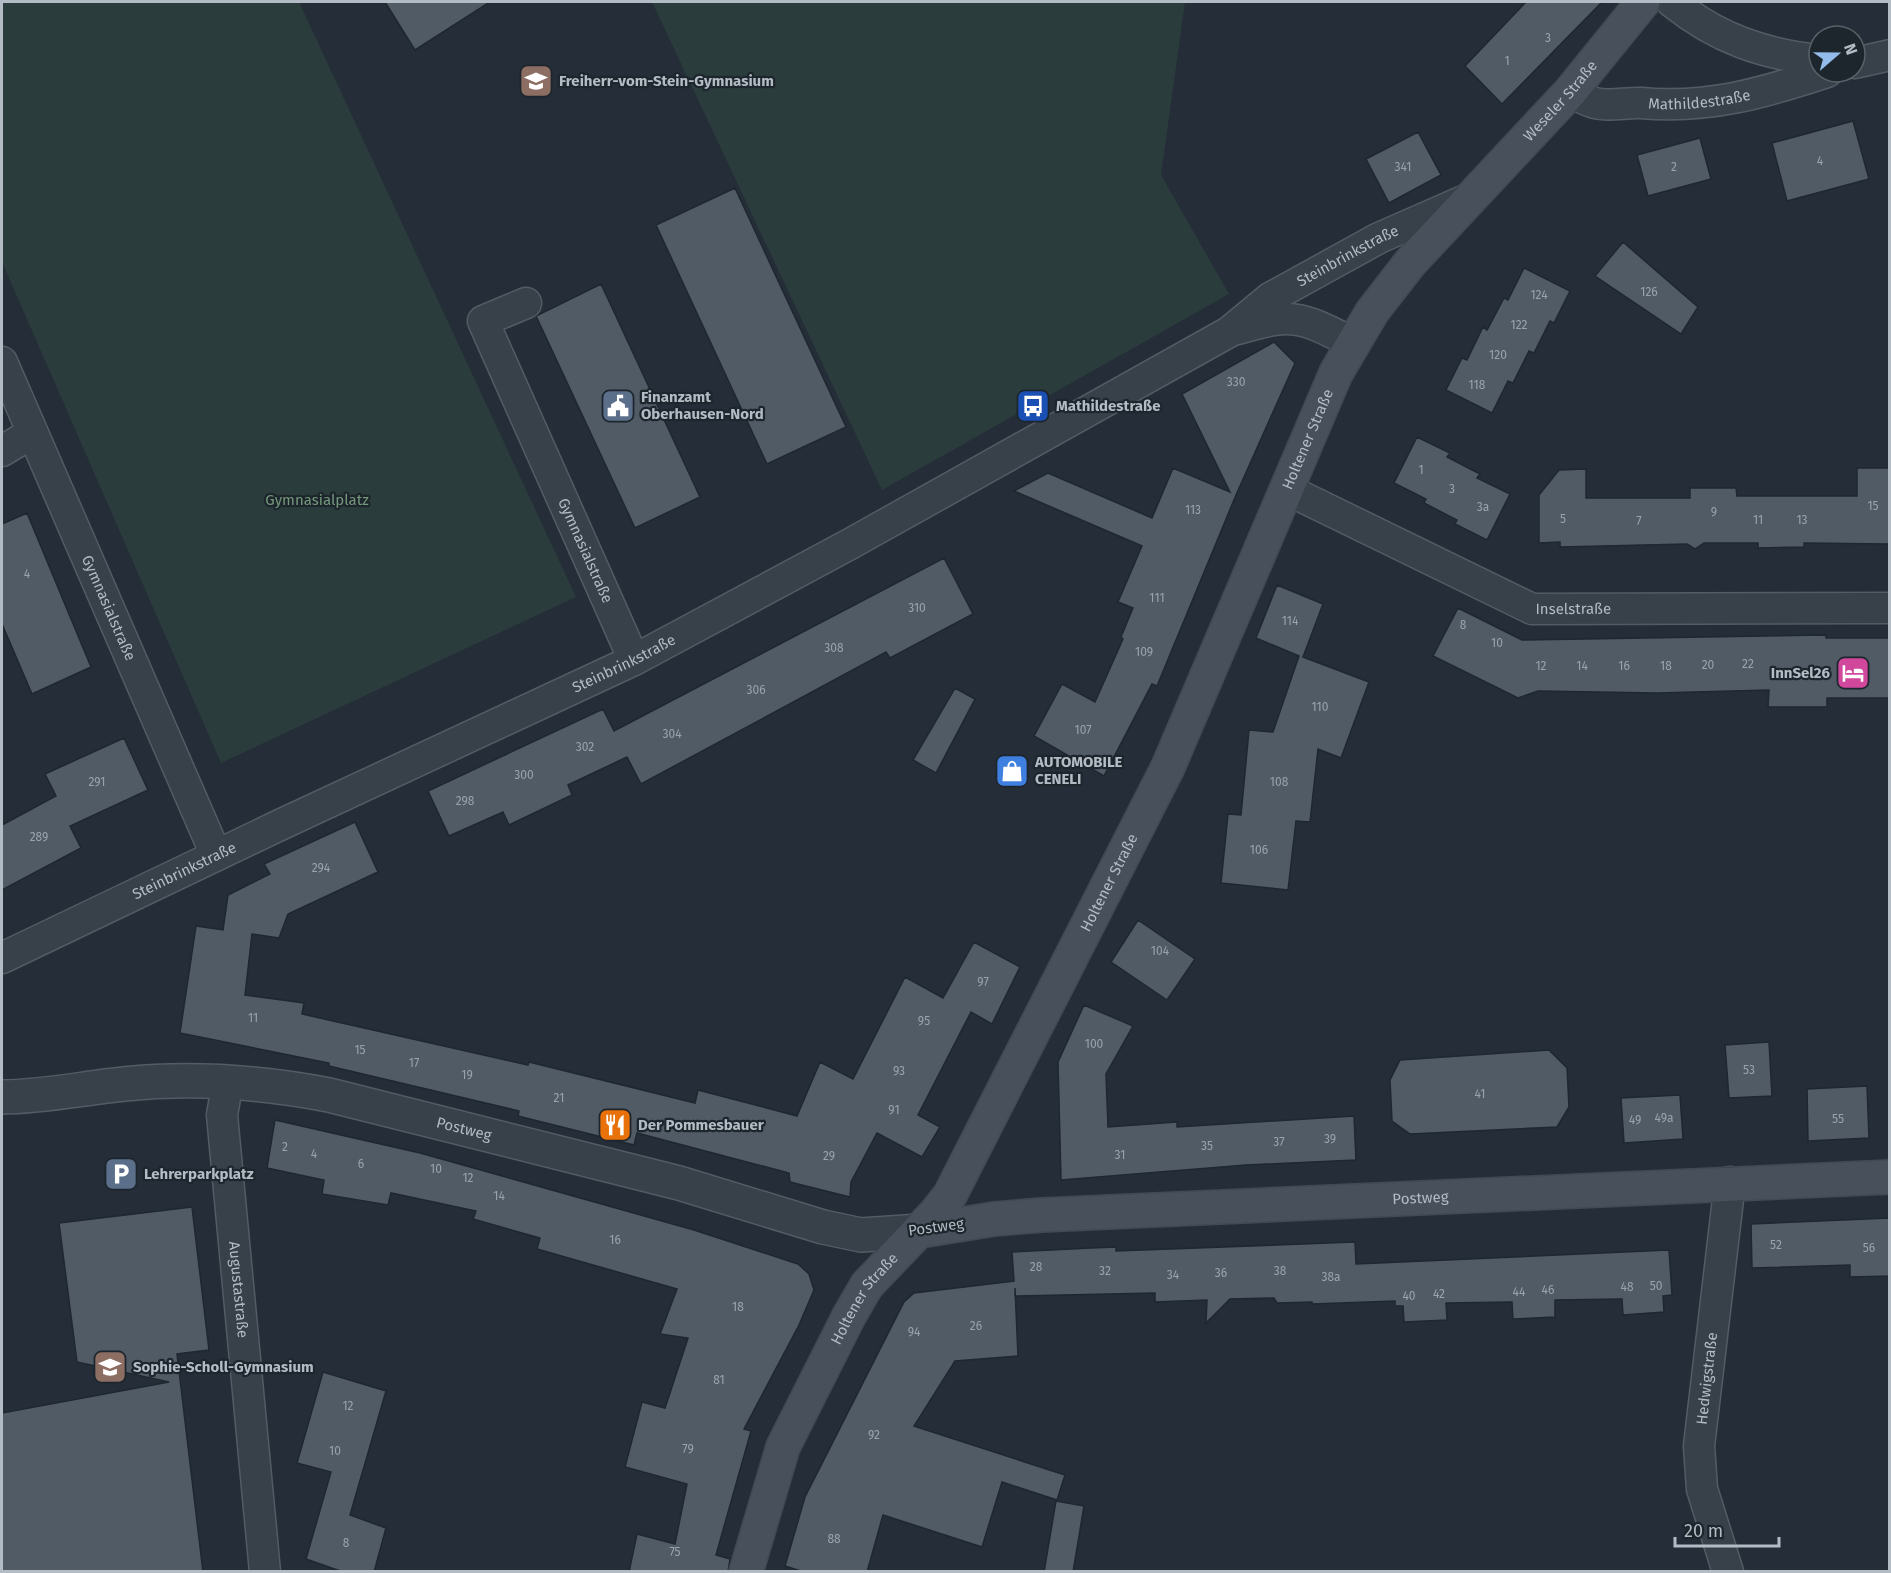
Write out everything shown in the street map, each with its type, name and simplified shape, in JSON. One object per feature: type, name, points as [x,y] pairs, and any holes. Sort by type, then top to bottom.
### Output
[{"type":"main road","name":"Weseler Straße","points":[[1474,196],[1570,93],[1643,2]]},
{"type":"main road","name":"Holtener Straße","points":[[746,1572],[783,1447],[849,1316],[867,1285],[920,1231],[950,1195],[1163,777],[1336,373],[1372,312],[1410,263],[1474,196]]},
{"type":"main road","name":"Postweg","points":[[920,1231],[994,1219],[1042,1215],[1508,1195],[1730,1182],[1890,1177]]},
{"type":"street","points":[[1672,2],[1723,35],[1764,52],[1807,58]]},
{"type":"street","points":[[1867,60],[1890,55]]},
{"type":"street","name":"Mathildestraße","points":[[1570,93],[1597,104],[1671,106],[1716,103],[1807,79]]},
{"type":"street","name":"Steinbrinkstraße","points":[[2,958],[216,855],[634,660],[861,539],[1229,332],[1280,293],[1379,238],[1474,196]]},
{"type":"street","name":"Gymnasialstraße","points":[[526,303],[483,321],[634,660]]},
{"type":"street","name":"Steinbrinkstraße","points":[[1229,332],[1285,317],[1306,320],[1353,343]]},
{"type":"street","name":"Gymnasialstraße","points":[[2,362],[216,855]]},
{"type":"street","points":[[2,451],[32,433]]},
{"type":"street","name":"Inselstraße","points":[[1286,489],[1532,609],[1890,608]]},
{"type":"street","name":"Postweg","points":[[2,1097],[127,1084],[228,1081],[274,1084],[387,1109],[679,1183],[823,1227],[861,1235],[920,1231]]},
{"type":"street","name":"Augustastraße","points":[[228,1081],[222,1115],[264,1572]]},
{"type":"street","name":"Hedwigstraße","points":[[1728,1572],[1702,1489],[1699,1446],[1730,1182]]},
{"type":"green space","name":"Gymnasialplatz","points":[[2,2],[299,2],[576,597],[221,763],[2,262]]},
{"type":"green space","points":[[652,2],[1185,2],[1161,175],[1229,294],[882,490]]},
{"type":"building","points":[[385,2],[490,2],[415,50]]},
{"type":"building","points":[[1526,2],[1602,2],[1502,104],[1465,66]]},
{"type":"building","points":[[1853,121],[1869,179],[1787,201],[1772,143]]},
{"type":"building","points":[[1418,132],[1441,175],[1389,203],[1366,159]]},
{"type":"building","points":[[1700,138],[1711,179],[1648,196],[1637,155]]},
{"type":"building","points":[[735,188],[846,427],[767,464],[656,225]]},
{"type":"building","points":[[1623,242],[1698,307],[1681,334],[1595,276]]},
{"type":"building","points":[[1524,268],[1570,291],[1554,323],[1550,321],[1534,353],[1529,351],[1513,383],[1508,381],[1492,413],[1446,390],[1462,358],[1467,360],[1483,327],[1487,330],[1504,298],[1508,300]]},
{"type":"building","name":"Finanzamt Oberhausen-Nord","points":[[601,284],[700,497],[635,528],[536,316]]},
{"type":"building","points":[[1274,342],[1295,363],[1236,495],[1157,686],[1152,684],[1104,776],[1034,736],[1062,684],[1095,702],[1123,639],[1121,637],[1133,608],[1118,602],[1142,546],[1014,491],[1048,473],[1152,518],[1173,468],[1230,492],[1182,394]]},
{"type":"building","points":[[1417,437],[1450,453],[1447,457],[1480,474],[1477,478],[1510,494],[1487,540],[1455,524],[1457,520],[1424,503],[1426,499],[1394,483]]},
{"type":"building","points":[[1857,468],[1890,468],[1890,544],[1804,543],[1804,547],[1758,548],[1758,543],[1704,543],[1695,549],[1687,544],[1560,547],[1560,542],[1539,543],[1539,495],[1559,470],[1586,469],[1586,498],[1690,498],[1690,488],[1736,488],[1737,496],[1857,496]]},
{"type":"building","points":[[27,513],[91,667],[32,694],[2,624],[2,524]]},
{"type":"building","points":[[944,558],[973,614],[890,658],[886,652],[641,784],[627,757],[568,785],[572,795],[509,825],[503,812],[449,836],[428,791],[603,709],[614,731]]},
{"type":"building","points":[[1277,585],[1323,604],[1303,657],[1369,682],[1341,758],[1318,749],[1310,822],[1296,821],[1288,890],[1221,883],[1228,814],[1241,815],[1249,730],[1273,732],[1299,656],[1256,638]]},
{"type":"building","points":[[1458,608],[1522,640],[1826,635],[1826,638],[1890,638],[1890,698],[1827,698],[1827,707],[1768,707],[1769,690],[1657,693],[1538,691],[1518,698],[1433,656]]},
{"type":"building","points":[[955,688],[975,699],[936,773],[913,760]]},
{"type":"building","points":[[124,738],[148,790],[70,826],[81,848],[2,890],[2,825],[56,796],[45,774]]},
{"type":"building","points":[[355,822],[378,872],[288,914],[279,938],[252,934],[245,995],[304,1003],[302,1014],[528,1065],[529,1062],[695,1103],[698,1090],[797,1116],[820,1062],[853,1079],[905,977],[943,998],[974,942],[1020,967],[992,1024],[971,1012],[918,1115],[940,1127],[922,1157],[877,1133],[851,1182],[850,1197],[790,1182],[789,1173],[637,1133],[634,1145],[518,1116],[519,1111],[329,1066],[329,1063],[180,1033],[196,926],[223,930],[228,895],[270,874],[264,864]]},
{"type":"building","points":[[1138,920],[1195,959],[1167,1000],[1111,962]]},
{"type":"building","points":[[1084,1005],[1133,1026],[1106,1074],[1108,1127],[1177,1122],[1177,1127],[1354,1116],[1356,1160],[1246,1165],[1061,1180],[1058,1062]]},
{"type":"building","points":[[1769,1042],[1772,1096],[1729,1098],[1725,1045]]},
{"type":"building","points":[[1549,1050],[1567,1068],[1569,1107],[1557,1127],[1410,1134],[1392,1121],[1390,1080],[1400,1060]]},
{"type":"building","points":[[1867,1086],[1869,1138],[1808,1141],[1807,1089]]},
{"type":"building","points":[[1680,1095],[1683,1139],[1624,1143],[1621,1098]]},
{"type":"building","points":[[275,1120],[420,1153],[694,1230],[798,1264],[809,1274],[814,1290],[799,1325],[744,1429],[751,1431],[716,1555],[730,1559],[728,1572],[629,1572],[637,1534],[675,1544],[687,1484],[625,1467],[642,1402],[665,1408],[688,1338],[660,1334],[677,1289],[537,1249],[540,1238],[473,1219],[476,1211],[391,1193],[388,1205],[322,1194],[324,1180],[267,1168]]},
{"type":"building","points":[[192,1207],[209,1350],[177,1354],[203,1572],[2,1572],[2,1413],[169,1382],[77,1362],[59,1223]]},
{"type":"building","points":[[1890,1218],[1890,1276],[1850,1277],[1850,1265],[1752,1268],[1751,1224]]},
{"type":"building","points":[[1355,1242],[1356,1264],[1669,1250],[1672,1295],[1663,1296],[1664,1312],[1623,1315],[1622,1299],[1555,1300],[1555,1317],[1513,1319],[1512,1302],[1446,1303],[1447,1320],[1404,1322],[1403,1306],[1395,1306],[1395,1301],[1312,1304],[1312,1302],[1277,1303],[1274,1298],[1230,1299],[1206,1323],[1207,1300],[1155,1302],[1155,1293],[1015,1296],[1018,1356],[955,1361],[914,1426],[1065,1475],[1057,1500],[1002,1482],[982,1547],[883,1515],[867,1572],[804,1572],[785,1566],[805,1497],[904,1302],[914,1293],[1014,1281],[1012,1252],[1116,1247],[1116,1251]]},
{"type":"building","points":[[323,1372],[386,1391],[350,1515],[386,1528],[374,1572],[343,1572],[306,1559],[331,1472],[297,1463]]},
{"type":"building","points":[[1056,1501],[1084,1506],[1073,1572],[1044,1572]]},
{"type":"place","name":"Freiherr-vom-Stein-Gymnasium","points":[[536,81]]},
{"type":"place","name":"Finanzamt Oberhausen-Nord","points":[[618,406]]},
{"type":"place","name":"Mathildestraße","points":[[1033,406]]},
{"type":"place","name":"InnSel26","points":[[1853,673]]},
{"type":"place","name":"AUTOMOBILE CENELI","points":[[1012,771]]},
{"type":"place","name":"Der Pommesbauer","points":[[615,1125]]},
{"type":"place","name":"Lehrerparkplatz","points":[[121,1174]]},
{"type":"place","name":"Sophie-Scholl-Gymnasium","points":[[110,1367]]}]
